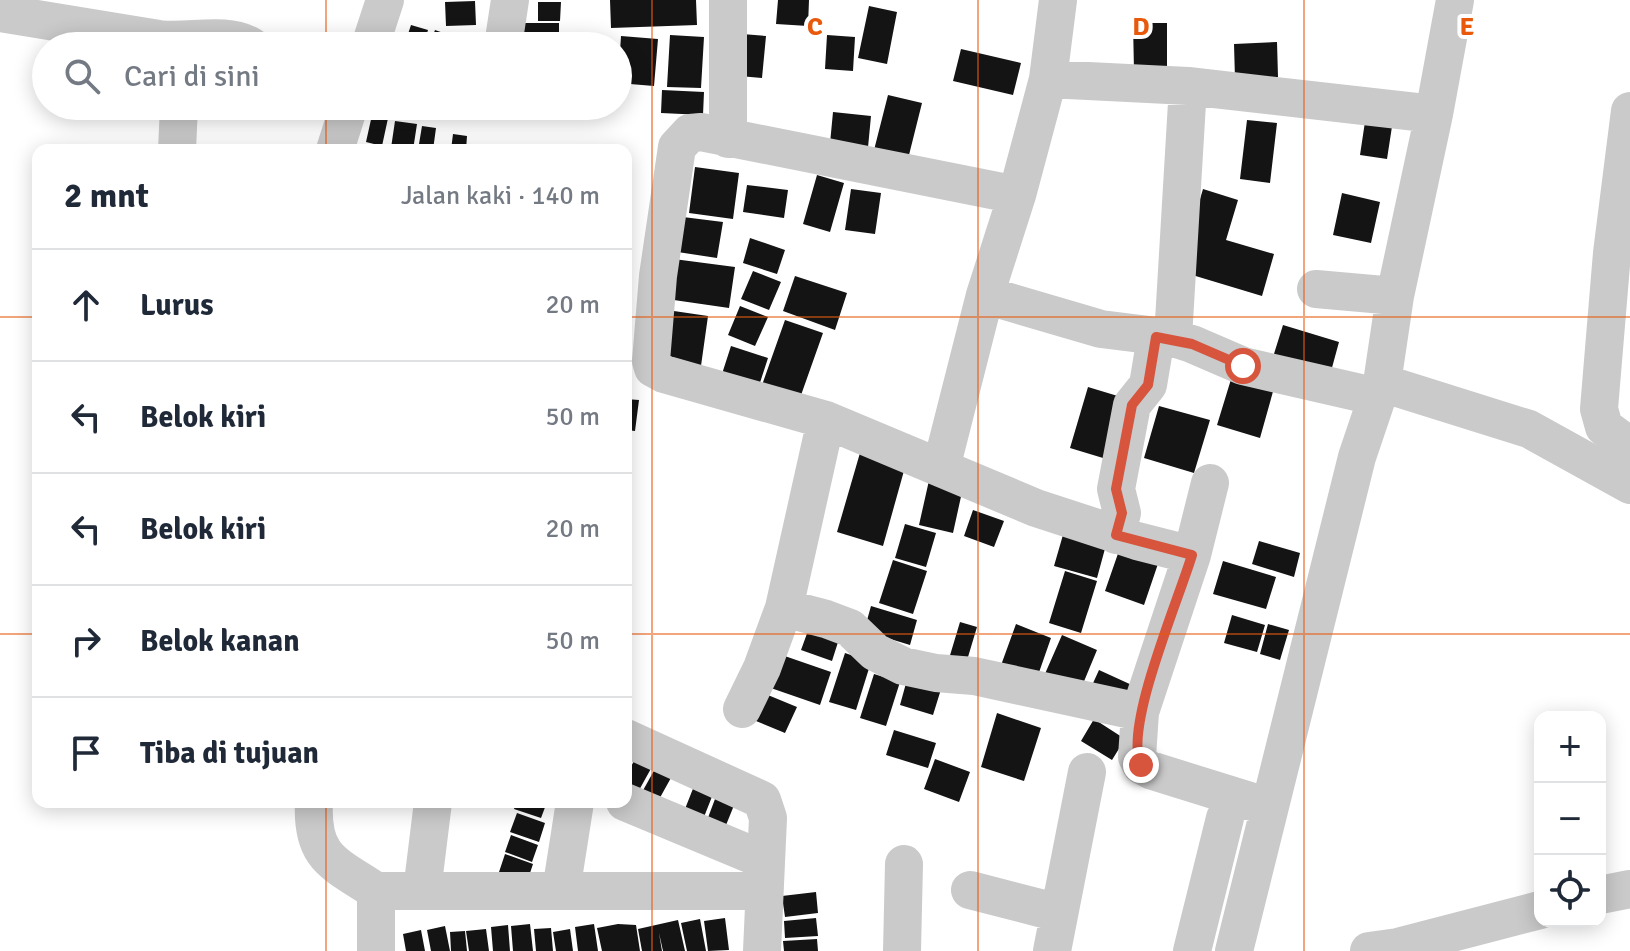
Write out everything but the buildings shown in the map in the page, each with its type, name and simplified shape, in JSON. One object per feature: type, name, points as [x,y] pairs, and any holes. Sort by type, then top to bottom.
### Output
[{"type":"street","points":[[375,32],[385,0]]},
{"type":"street","points":[[505,32],[510,0]]},
{"type":"street","points":[[728,0],[728,139]]},
{"type":"street","points":[[941,468],[985,295],[1017,195],[1048,79],[1058,0]]},
{"type":"street","points":[[1234,951],[1353,471],[1380,390],[1395,296],[1455,0]]},
{"type":"street","points":[[0,13],[109,32]]},
{"type":"street","points":[[1048,79],[1188,86],[1434,114]]},
{"type":"street","points":[[1116,535],[1122,513],[1116,489],[1132,405],[1148,385],[1165,338],[1188,86]]},
{"type":"street","points":[[1630,111],[1621,259],[1599,409],[1604,427],[1630,446]]},
{"type":"street","points":[[177,144],[178,120]]},
{"type":"street","points":[[1017,195],[701,132],[690,133],[677,147],[642,275],[651,361],[657,372],[826,420],[1036,508],[1116,535],[1192,555]]},
{"type":"street","points":[[1316,289],[1395,296]]},
{"type":"street","points":[[985,295],[1101,329],[1192,344],[1243,366],[1380,390],[1529,429],[1630,485]]},
{"type":"street","points":[[742,709],[762,668],[784,608],[826,420]]},
{"type":"street","points":[[1210,483],[1192,555],[1140,712],[1136,751],[1141,765],[1269,807]]},
{"type":"street","points":[[784,608],[850,628],[875,652],[903,666],[974,676],[1140,712]]},
{"type":"street","points":[[632,741],[762,800],[768,818],[762,951]]},
{"type":"street","points":[[1052,951],[1087,772]]},
{"type":"street","points":[[632,806],[763,876]]},
{"type":"street","points":[[314,808],[317,844],[330,860],[376,891],[561,891],[763,876]]},
{"type":"street","points":[[422,891],[432,808]]},
{"type":"street","points":[[561,891],[574,808]]},
{"type":"street","points":[[1192,951],[1225,818]]},
{"type":"street","points":[[902,951],[904,864]]},
{"type":"street","points":[[1606,894],[1630,889]]},
{"type":"street","points":[[970,890],[1059,913]]},
{"type":"street","points":[[376,891],[376,951]]},
{"type":"street","points":[[1369,951],[1398,947],[1534,912]]},
{"type":"route","points":[[1141,765],[1136,751],[1140,712],[1192,555],[1116,535],[1122,513],[1116,489],[1132,405],[1148,385],[1156,337],[1192,344],[1243,366]]}]
